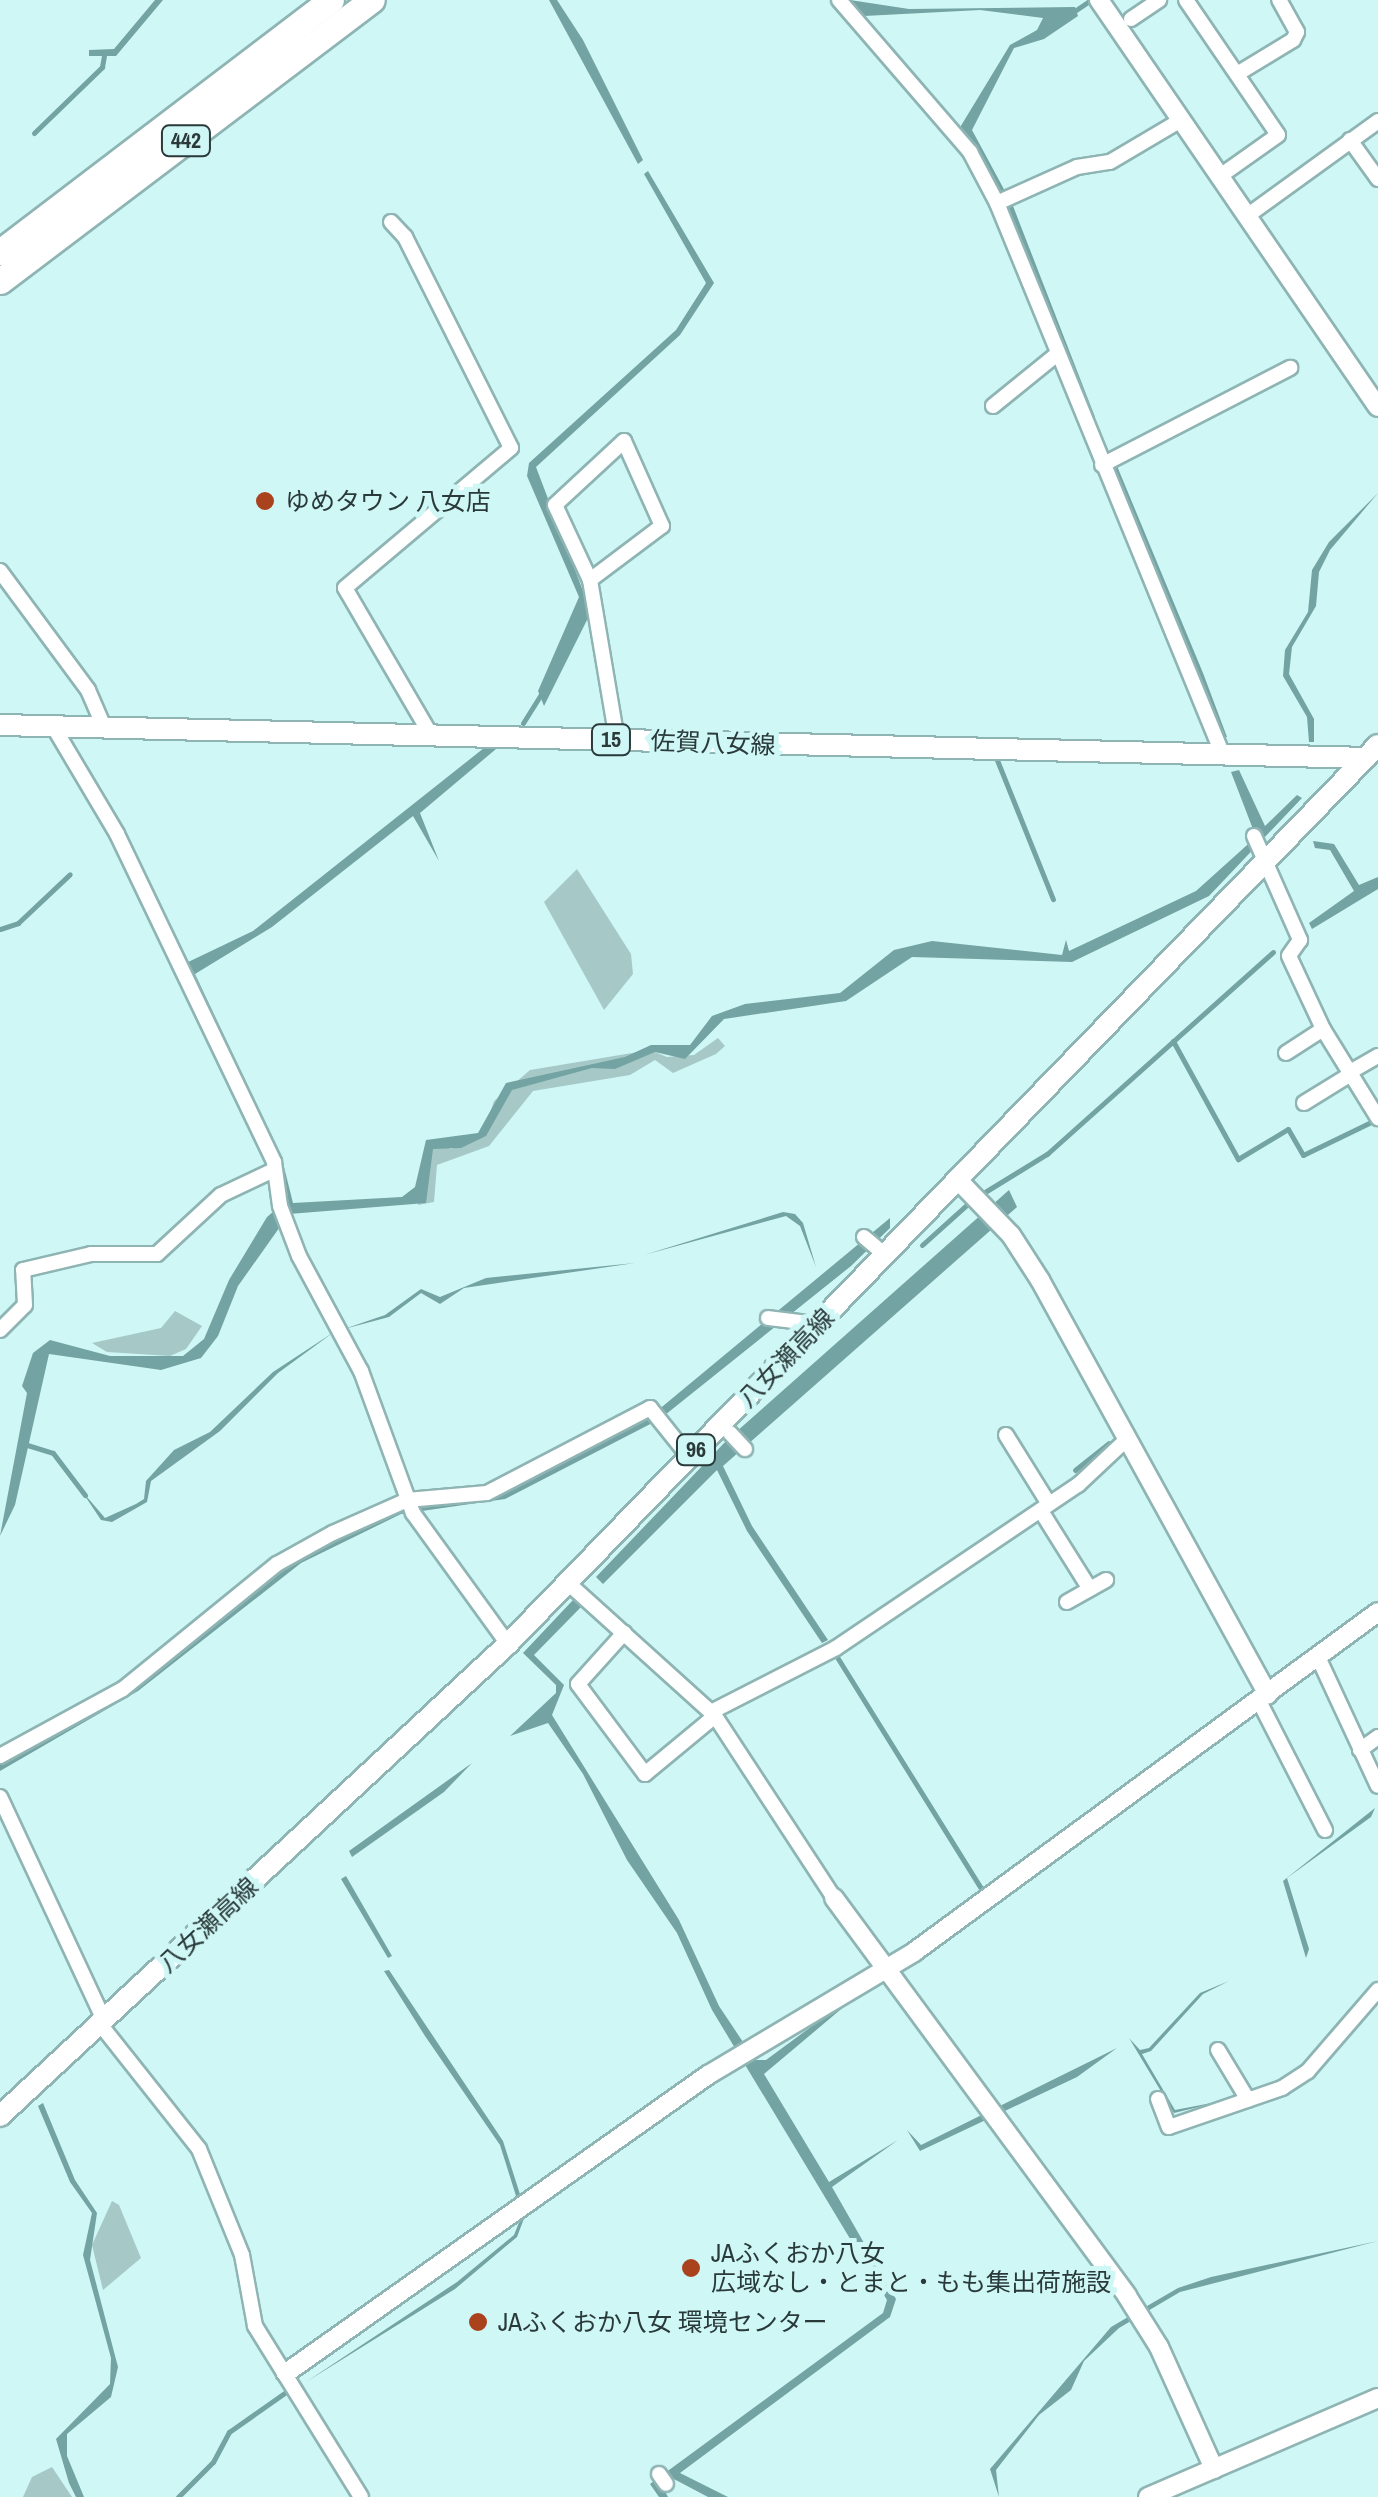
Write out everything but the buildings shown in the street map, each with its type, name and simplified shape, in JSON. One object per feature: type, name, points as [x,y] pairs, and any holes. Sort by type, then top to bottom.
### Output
[{"type":"highway","name":"442","points":[[0,252],[331,0]]},
{"type":"highway","name":"442","points":[[0,281],[372,0]]},
{"type":"main road","name":"佐賀八女線","points":[[0,725],[1374,755]]},
{"type":"main road","name":"八女瀬高線","points":[[0,2116],[508,1644],[964,1186],[1260,848],[1374,755]]},
{"type":"street","points":[[839,0],[970,152],[997,202],[1102,465],[1154,565],[1222,753]]},
{"type":"street","points":[[1099,0],[1378,408]]},
{"type":"street","points":[[1132,19],[1159,0]]},
{"type":"street","points":[[1186,0],[1278,135],[1220,176]]},
{"type":"street","points":[[1236,74],[1294,40],[1297,32],[1278,0]]},
{"type":"street","points":[[997,202],[1077,166],[1110,162],[1181,120]]},
{"type":"street","points":[[1247,216],[1378,121]]},
{"type":"street","points":[[1350,140],[1378,178]]},
{"type":"street","points":[[391,222],[405,236],[512,448],[345,588],[431,735]]},
{"type":"street","points":[[1050,338],[1064,328]]},
{"type":"street","points":[[993,406],[1056,355]]},
{"type":"street","points":[[1102,465],[1290,368]]},
{"type":"street","points":[[1086,428],[1101,418]]},
{"type":"street","points":[[590,580],[662,526],[624,441],[555,505],[590,580],[617,740]]},
{"type":"street","points":[[0,571],[88,690],[104,727]]},
{"type":"street","points":[[53,726],[118,834],[274,1170],[282,1212],[360,1372],[409,1505],[508,1644]]},
{"type":"street","points":[[1260,848],[1300,940],[1289,956],[1323,1028],[1378,1118]]},
{"type":"street","points":[[1286,1053],[1323,1028]]},
{"type":"street","points":[[1304,1103],[1378,1056]]},
{"type":"street","points":[[0,1330],[24,1305],[23,1270],[91,1254],[157,1254],[221,1196],[274,1170]]},
{"type":"street","points":[[964,1186],[1002,1225],[1040,1280],[1264,1697],[1326,1830]]},
{"type":"street","points":[[774,1318],[803,1322]]},
{"type":"street","points":[[0,1756],[123,1689],[300,1549],[409,1505],[487,1494],[655,1417],[682,1448]]},
{"type":"street","points":[[730,1433],[745,1449]]},
{"type":"street","points":[[1006,1436],[1090,1589]]},
{"type":"street","points":[[624,1633],[578,1684],[645,1774],[713,1714],[836,1648],[1045,1508],[1128,1438]]},
{"type":"street","points":[[1067,1602],[1106,1580]]},
{"type":"street","points":[[568,1583],[713,1714],[834,1898],[1133,2305],[1214,2468]]},
{"type":"street","points":[[286,2373],[736,2058],[887,1970],[1378,1612]]},
{"type":"street","points":[[1318,1657],[1378,1786]]},
{"type":"street","points":[[1360,1750],[1378,1737]]},
{"type":"street","points":[[0,1797],[102,2022],[199,2149],[242,2255],[246,2305],[361,2497]]},
{"type":"street","points":[[1158,2099],[1170,2127],[1308,2070],[1378,1990]]},
{"type":"street","points":[[1218,2050],[1245,2094]]},
{"type":"street","points":[[1148,2497],[1378,2398]]},
{"type":"shaded area","points":[[155,0],[163,0],[116,56],[89,56],[89,50],[114,49]]},
{"type":"shaded area","points":[[549,0],[557,0],[583,40],[643,160],[638,164]]},
{"type":"shaded area","points":[[850,0],[909,9],[1075,7],[1078,16],[1044,39],[1014,48],[972,130],[1013,206],[1095,417],[1089,420],[959,129],[1010,45],[1037,30],[1043,18],[980,10],[864,16]]},
{"type":"shaded area","points":[[648,171],[714,283],[680,335],[536,467],[591,612],[544,706],[538,691],[579,597],[527,476],[529,463],[676,330],[706,283],[644,174]]},
{"type":"shaded area","points":[[1117,466],[1227,737],[1219,739],[1110,470]]},
{"type":"shaded area","points":[[1378,493],[1330,550],[1319,572],[1316,606],[1292,647],[1289,674],[1314,719],[1314,742],[1309,742],[1307,717],[1283,676],[1285,650],[1308,612],[1312,570],[1329,542]]},
{"type":"shaded area","points":[[484,748],[496,749],[420,813],[439,861],[413,816],[272,927],[195,974],[282,1159],[293,1203],[402,1197],[415,1187],[426,1140],[478,1133],[506,1083],[625,1057],[651,1045],[690,1045],[712,1016],[745,1004],[840,993],[894,950],[932,941],[1062,955],[1066,940],[1058,910],[1069,951],[1196,891],[1256,837],[1231,772],[1239,770],[1265,826],[1297,795],[1302,798],[1209,896],[1072,962],[912,957],[846,1001],[724,1019],[685,1059],[655,1052],[615,1069],[592,1068],[512,1090],[486,1136],[461,1148],[433,1149],[426,1203],[289,1214],[238,1286],[218,1336],[201,1358],[161,1370],[49,1354],[15,1505],[0,1536],[27,1393],[22,1386],[33,1353],[50,1340],[110,1356],[183,1356],[204,1339],[229,1280],[267,1217],[282,1204],[281,1175],[184,964],[253,931]]},
{"type":"shaded area","points":[[1313,841],[1334,844],[1359,885],[1378,877],[1378,889],[1312,929],[1309,923],[1354,891],[1330,850],[1315,848]]},
{"type":"shaded area","points":[[577,869],[631,954],[633,974],[604,1010],[544,902]]},
{"type":"shaded area","points":[[718,1038],[725,1046],[716,1054],[673,1073],[655,1060],[630,1075],[533,1091],[489,1146],[437,1165],[434,1202],[418,1205],[425,1156],[438,1142],[451,1149],[482,1137],[494,1101],[530,1070],[650,1050],[667,1057],[694,1055]]},
{"type":"shaded area","points":[[1009,1190],[1017,1207],[723,1466],[752,1526],[828,1640],[822,1643],[747,1531],[717,1470],[603,1584],[596,1577],[727,1440]]},
{"type":"shaded area","points":[[783,1212],[795,1214],[803,1223],[816,1267],[800,1226],[786,1216],[644,1255]]},
{"type":"shaded area","points":[[890,1218],[890,1228],[851,1266],[660,1419],[505,1499],[401,1514],[301,1563],[138,1691],[0,1771],[0,1761],[119,1694],[277,1569],[402,1506],[489,1497],[657,1411]]},
{"type":"shaded area","points":[[635,1263],[464,1288],[440,1304],[421,1293],[389,1317],[344,1329],[385,1315],[421,1289],[440,1297],[486,1278]]},
{"type":"shaded area","points":[[175,1311],[202,1326],[186,1349],[170,1356],[107,1352],[92,1343],[161,1328]]},
{"type":"shaded area","points":[[334,1332],[278,1373],[220,1431],[151,1481],[147,1502],[112,1522],[101,1520],[81,1490],[105,1518],[136,1504],[144,1499],[146,1481],[174,1450],[210,1432],[273,1372]]},
{"type":"shaded area","points":[[573,1600],[581,1607],[534,1655],[564,1685],[552,1715],[679,1920],[719,2006],[755,2060],[766,2060],[884,1973],[764,2074],[829,2182],[898,2140],[832,2187],[896,2299],[890,2317],[680,2473],[728,2497],[708,2497],[672,2478],[662,2485],[668,2497],[659,2497],[650,2484],[883,2313],[887,2300],[712,2010],[677,1933],[627,1860],[583,1774],[548,1723],[510,1736],[556,1693],[556,1685],[523,1653]]},
{"type":"shaded area","points":[[472,1763],[444,1792],[352,1857],[349,1851]]},
{"type":"shaded area","points":[[1375,1808],[1371,1817],[1287,1878],[1309,1949],[1306,1958],[1283,1881]]},
{"type":"shaded area","points":[[346,1876],[392,1956],[388,1958],[341,1879]]},
{"type":"shaded area","points":[[389,1970],[503,2141],[526,2213],[517,2237],[455,2289],[306,2382],[457,2282],[514,2235],[522,2215],[500,2145],[384,1971]]},
{"type":"shaded area","points":[[1229,1981],[1203,1994],[1151,2051],[1142,2054],[1175,2110],[1227,2100],[1174,2113],[1129,2038],[1140,2050],[1149,2048],[1200,1993]]},
{"type":"shaded area","points":[[1117,2048],[1077,2077],[920,2151],[907,2130],[921,2145]]},
{"type":"shaded area","points":[[43,2103],[75,2180],[97,2213],[90,2260],[118,2367],[111,2397],[67,2434],[67,2456],[84,2497],[76,2497],[69,2483],[56,2439],[110,2384],[111,2358],[83,2255],[92,2213],[70,2182],[38,2106]]},
{"type":"shaded area","points":[[112,2201],[119,2205],[141,2258],[103,2290],[92,2245]]},
{"type":"shaded area","points":[[1378,2241],[1180,2292],[1119,2328],[1084,2361],[1071,2390],[1039,2415],[996,2470],[999,2497],[990,2469],[1111,2327],[1178,2288],[1211,2277]]},
{"type":"shaded area","points":[[52,2467],[72,2497],[23,2497],[32,2477]]},
{"type":"waterway","points":[[1073,12],[1091,0]]},
{"type":"waterway","points":[[34,133],[102,67],[104,56]]},
{"type":"waterway","points":[[523,723],[542,693]]},
{"type":"waterway","points":[[997,760],[1053,899]]},
{"type":"waterway","points":[[0,929],[18,923],[70,874]]},
{"type":"waterway","points":[[980,1195],[1047,1154],[1273,952]]},
{"type":"waterway","points":[[1173,1041],[1238,1159],[1288,1129],[1303,1155],[1373,1121]]},
{"type":"waterway","points":[[922,1245],[971,1201]]},
{"type":"waterway","points":[[1075,1470],[1109,1443]]},
{"type":"waterway","points":[[24,1444],[53,1453],[85,1495]]},
{"type":"waterway","points":[[837,1657],[986,1896]]},
{"type":"waterway","points":[[178,2497],[213,2462],[229,2432],[286,2392]]},
{"type":"place","name":"ゆめタウン 八女店","points":[[265,501]]},
{"type":"place","name":"JAふくおか八女 広域なし・とまと・もも集出荷施設","points":[[691,2268]]},
{"type":"place","name":"JAふくおか八女 環境センター","points":[[478,2322]]}]
